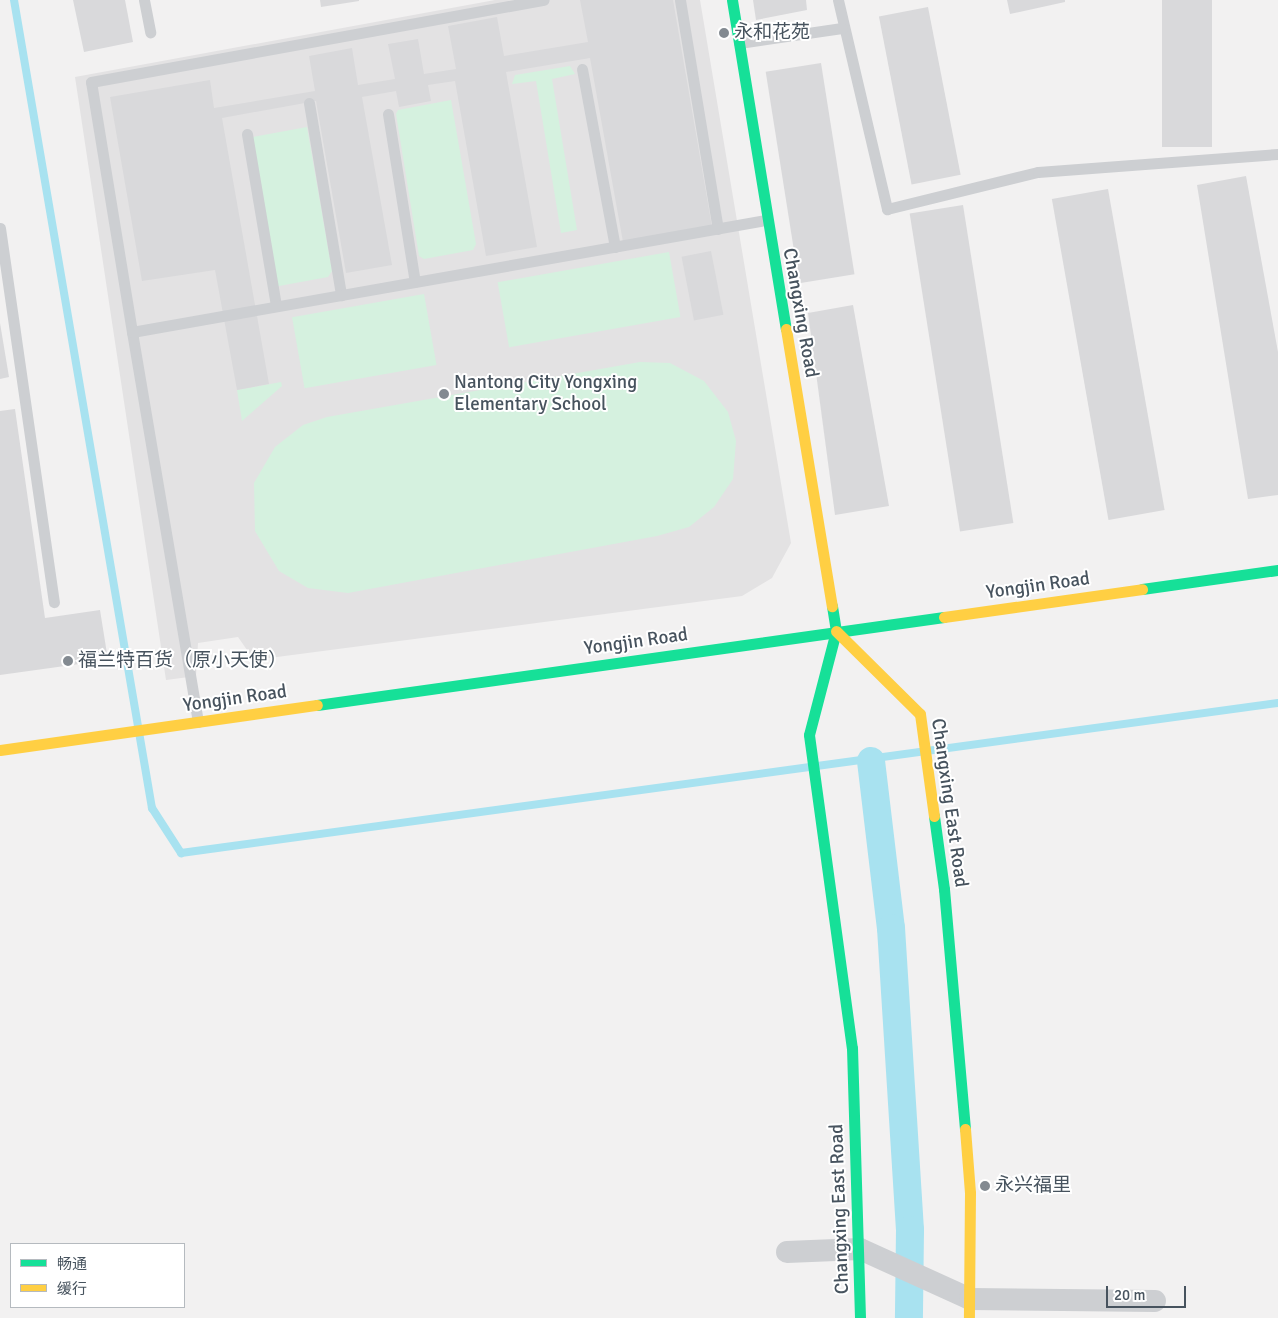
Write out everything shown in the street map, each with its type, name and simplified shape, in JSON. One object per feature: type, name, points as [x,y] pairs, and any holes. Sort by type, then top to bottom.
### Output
[{"type":"street","name":"Changxing Road","points":[[732,0],[766,220],[836,631]]},
{"type":"street","name":"Yongjin Road","points":[[0,750],[1278,570]]},
{"type":"street","name":"Changxing East Road","points":[[860,1318],[860,1249],[852,1048],[808,735],[836,631],[920,714],[944,898],[970,1183],[970,1309]]},
{"type":"street","points":[[787,1252],[860,1249],[970,1309],[1155,1301]]},
{"type":"lane","points":[[144,0],[150,32]]},
{"type":"lane","points":[[198,722],[90,82],[544,0]]},
{"type":"lane","points":[[680,0],[718,229]]},
{"type":"lane","points":[[838,0],[842,28],[887,209],[1038,172],[1278,154]]},
{"type":"lane","points":[[739,43],[842,28]]},
{"type":"lane","points":[[582,69],[615,247]]},
{"type":"lane","points":[[309,103],[341,295]]},
{"type":"lane","points":[[388,114],[415,282]]},
{"type":"lane","points":[[247,134],[276,306]]},
{"type":"lane","points":[[132,332],[766,220]]},
{"type":"lane","points":[[0,228],[54,602]]},
{"type":"shaded area","name":"Nantong City Yongxing Elementary School","points":[[495,0],[700,0],[791,543],[772,578],[742,596],[254,660],[238,637],[198,643],[196,676],[166,680],[75,77]]},
{"type":"green space","points":[[570,66],[575,74],[552,79],[577,230],[561,233],[536,81],[512,84],[515,75]]},
{"type":"green space","points":[[451,100],[476,244],[473,250],[424,259],[419,256],[396,114],[398,110]]},
{"type":"green space","points":[[307,127],[332,271],[328,277],[279,286],[274,284],[252,141],[253,137]]},
{"type":"green space","points":[[669,252],[680,317],[509,347],[498,282]]},
{"type":"green space","points":[[424,294],[437,365],[305,388],[292,317]]},
{"type":"green space","points":[[640,362],[670,363],[704,381],[728,412],[736,441],[733,479],[714,507],[689,527],[657,536],[348,593],[308,588],[279,571],[255,531],[254,483],[275,447],[303,425],[327,417]]},
{"type":"green space","points":[[281,382],[282,386],[242,421],[237,390]]},
{"type":"building","points":[[73,0],[125,0],[133,42],[84,52]]},
{"type":"building","points":[[320,0],[359,0],[359,1],[321,7]]},
{"type":"building","points":[[580,0],[673,0],[712,227],[623,242],[590,58],[506,72],[537,247],[486,256],[455,81],[428,85],[431,101],[399,107],[396,91],[362,97],[392,265],[346,273],[316,101],[222,118],[269,384],[237,390],[215,270],[142,281],[110,97],[210,80],[214,108],[315,91],[309,56],[352,48],[358,85],[395,79],[388,44],[418,39],[424,74],[456,69],[448,26],[497,17],[504,56],[588,42]]},
{"type":"building","points":[[753,0],[806,0],[807,10],[756,20]]},
{"type":"building","points":[[1007,0],[1065,0],[1065,2],[1010,14]]},
{"type":"building","points":[[1162,0],[1212,0],[1212,147],[1162,147]]},
{"type":"building","points":[[928,7],[961,175],[912,184],[879,17]]},
{"type":"building","points":[[821,63],[854,274],[799,283],[766,72]]},
{"type":"building","points":[[1246,176],[1278,352],[1278,495],[1248,499],[1197,185]]},
{"type":"building","points":[[1108,189],[1165,510],[1108,520],[1052,199]]},
{"type":"building","points":[[963,205],[1013,523],[960,531],[910,213]]},
{"type":"building","points":[[711,251],[723,315],[694,321],[682,257]]},
{"type":"building","points":[[853,305],[889,506],[835,515],[808,313]]},
{"type":"building","points":[[0,323],[9,377],[0,379]]},
{"type":"building","points":[[15,409],[45,618],[100,610],[108,660],[0,675],[0,411]]},
{"type":"waterway","points":[[14,0],[152,808],[181,853],[1278,703]]},
{"type":"waterway","points":[[871,761],[891,928],[910,1230],[909,1318]]},
{"type":"traffic: fast","points":[[732,0],[786,329]]},
{"type":"traffic: fast","points":[[1142,589],[1278,570]]},
{"type":"traffic: fast","points":[[832,606],[836,631],[809,735],[852,1048],[860,1318]]},
{"type":"traffic: fast","points":[[317,705],[944,617]]},
{"type":"traffic: fast","points":[[934,816],[944,889],[965,1129]]},
{"type":"traffic: slow","points":[[786,329],[832,606]]},
{"type":"traffic: slow","points":[[944,617],[1142,589]]},
{"type":"traffic: slow","points":[[836,631],[920,714],[934,816]]},
{"type":"traffic: slow","points":[[0,750],[317,705]]},
{"type":"traffic: slow","points":[[965,1129],[970,1193],[969,1318]]},
{"type":"place","name":"永和花苑","points":[[724,33]]},
{"type":"place","name":"Nantong City Yongxing Elementary School","points":[[444,394]]},
{"type":"place","name":"福兰特百货（原小天使）","points":[[68,661]]},
{"type":"place","name":"永兴福里","points":[[985,1186]]}]
